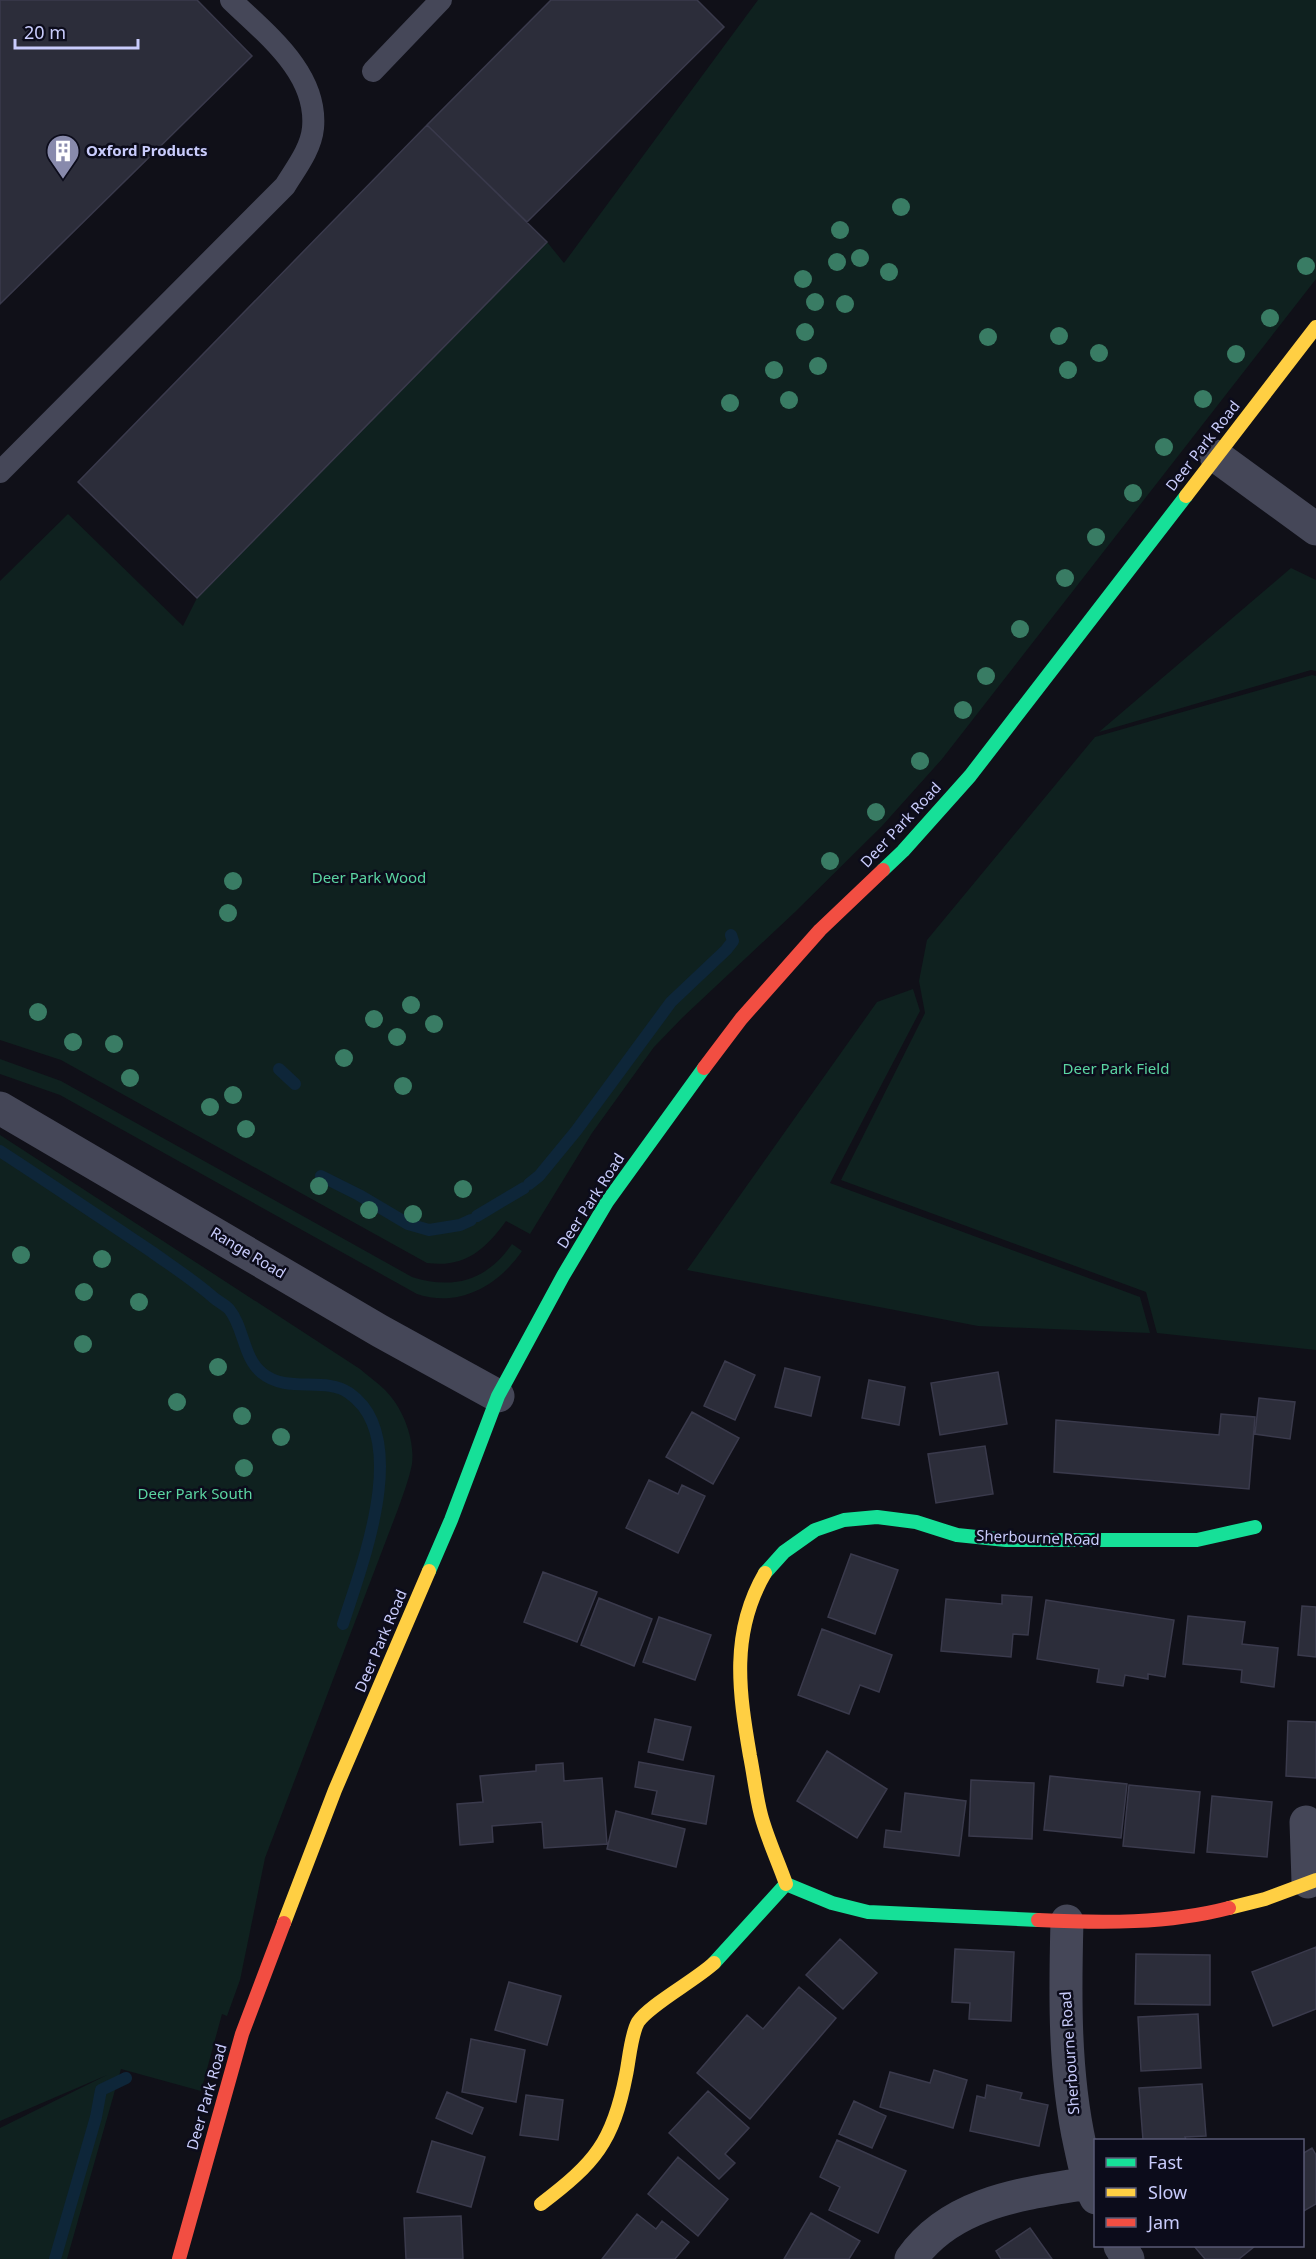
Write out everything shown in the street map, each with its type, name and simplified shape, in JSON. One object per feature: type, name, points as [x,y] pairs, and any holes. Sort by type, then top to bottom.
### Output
[{"type":"street","name":"Deer Park Road","points":[[179,2259],[242,2034],[334,1790],[451,1520],[498,1396],[562,1276],[607,1202],[741,1019],[820,930],[903,851],[970,776],[1316,327]]},
{"type":"street","points":[[1216,456],[1316,529]]},
{"type":"street","name":"Range Road","points":[[0,1108],[380,1331],[498,1396]]},
{"type":"street","name":"Sherbourne Road","points":[[786,1884],[761,1816],[745,1727],[739,1674],[741,1635],[751,1599],[764,1574],[784,1552],[816,1530],[844,1520],[877,1517],[916,1522],[957,1535],[1006,1540],[1197,1540],[1255,1527]]},
{"type":"street","points":[[541,2204],[560,2190],[585,2165],[611,2132],[638,2022],[650,2009],[706,1971],[786,1884],[832,1903],[868,1912],[1067,1922],[1149,1920],[1210,1913],[1265,1899],[1312,1881],[1306,1822]]},
{"type":"street","name":"Sherbourne Road","points":[[911,2259],[938,2229],[963,2214],[998,2200],[1092,2190],[1074,2116],[1068,2064],[1065,1987],[1067,1922]]},
{"type":"lane","points":[[0,471],[285,186],[300,164],[313,128],[307,93],[298,71],[281,49],[231,0]]},
{"type":"lane","points":[[373,70],[441,0]]},
{"type":"green space","name":"Deer Park Wood","points":[[758,0],[1316,0],[1316,279],[942,759],[882,826],[654,1047],[592,1133],[530,1234],[506,1221],[473,1255],[452,1263],[427,1263],[61,1060],[0,1040],[0,581],[68,514],[183,626],[197,598],[547,242],[564,263]]},
{"type":"green space","points":[[1291,568],[1316,580],[1316,671],[1311,670],[1099,732]]},
{"type":"green space","name":"Deer Park Field","points":[[1312,675],[1316,676],[1316,1350],[1157,1333],[1146,1292],[841,1180],[925,1013],[919,981],[927,940],[1095,737]]},
{"type":"green space","points":[[913,989],[920,1011],[830,1183],[1140,1297],[1150,1333],[978,1326],[687,1270],[877,1002]]},
{"type":"green space","points":[[0,1059],[61,1081],[412,1277],[441,1283],[468,1279],[492,1267],[512,1244],[522,1251],[501,1274],[476,1291],[448,1298],[433,1298],[417,1294],[60,1095],[0,1074]]},
{"type":"green space","name":"Deer Park South","points":[[0,1135],[360,1369],[391,1397],[402,1415],[412,1444],[412,1464],[398,1509],[265,1858],[240,1980],[227,2016],[222,2014],[201,2091],[121,2069],[67,2259],[0,2259],[0,2128],[107,2075],[0,2121]]},
{"type":"building","name":"Oxford Products","points":[[0,0],[197,0],[252,56],[0,304]]},
{"type":"building","points":[[551,0],[697,0],[724,27],[527,222],[427,125]]},
{"type":"building","points":[[427,125],[547,242],[197,598],[78,482]]},
{"type":"building","points":[[725,1361],[755,1375],[735,1420],[704,1406]]},
{"type":"building","points":[[785,1368],[820,1377],[811,1416],[775,1407]]},
{"type":"building","points":[[998,1372],[1007,1424],[940,1435],[931,1383]]},
{"type":"building","points":[[869,1380],[905,1387],[899,1425],[862,1418]]},
{"type":"building","points":[[1259,1398],[1295,1402],[1290,1439],[1255,1434]]},
{"type":"building","points":[[692,1412],[739,1438],[713,1484],[666,1457]]},
{"type":"building","points":[[1221,1414],[1255,1417],[1249,1489],[1054,1472],[1056,1420],[1219,1435]]},
{"type":"building","points":[[985,1446],[993,1494],[936,1503],[928,1454]]},
{"type":"building","points":[[649,1480],[678,1494],[682,1485],[705,1496],[678,1553],[626,1528]]},
{"type":"building","points":[[851,1554],[898,1570],[875,1634],[828,1617]]},
{"type":"building","points":[[543,1572],[597,1592],[577,1642],[524,1622]]},
{"type":"building","points":[[1002,1595],[1032,1597],[1028,1635],[1013,1634],[1011,1657],[941,1651],[946,1599],[1002,1604]]},
{"type":"building","points":[[599,1598],[652,1619],[634,1666],[581,1645]]},
{"type":"building","points":[[1046,1600],[1174,1620],[1165,1677],[1148,1674],[1148,1679],[1125,1675],[1123,1686],[1097,1682],[1099,1669],[1037,1659]]},
{"type":"building","points":[[1302,1606],[1316,1607],[1316,1657],[1298,1655]]},
{"type":"building","points":[[1188,1616],[1245,1622],[1242,1644],[1278,1648],[1274,1687],[1241,1682],[1242,1670],[1183,1664]]},
{"type":"building","points":[[659,1617],[711,1635],[695,1680],[643,1662]]},
{"type":"building","points":[[822,1629],[892,1655],[879,1692],[860,1685],[849,1714],[798,1695]]},
{"type":"building","points":[[655,1719],[691,1727],[683,1760],[648,1752]]},
{"type":"building","points":[[1288,1721],[1316,1722],[1316,1778],[1286,1776]]},
{"type":"building","points":[[827,1751],[887,1789],[857,1838],[797,1801]]},
{"type":"building","points":[[639,1762],[714,1776],[706,1824],[652,1814],[657,1791],[635,1787]]},
{"type":"building","points":[[563,1763],[564,1781],[602,1778],[607,1844],[544,1848],[542,1822],[492,1826],[493,1842],[460,1845],[457,1804],[483,1802],[480,1776],[536,1771],[536,1765]]},
{"type":"building","points":[[1050,1776],[1127,1784],[1121,1838],[1044,1830]]},
{"type":"building","points":[[971,1780],[1034,1783],[1032,1839],[969,1836]]},
{"type":"building","points":[[1129,1785],[1200,1792],[1194,1853],[1123,1846]]},
{"type":"building","points":[[905,1793],[966,1801],[959,1856],[884,1847],[886,1830],[901,1832]]},
{"type":"building","points":[[1212,1796],[1272,1802],[1267,1857],[1207,1852]]},
{"type":"building","points":[[616,1811],[685,1829],[676,1867],[607,1849]]},
{"type":"building","points":[[840,1939],[877,1973],[843,2009],[806,1975]]},
{"type":"building","points":[[1316,1947],[1316,2009],[1273,2026],[1252,1972]]},
{"type":"building","points":[[955,1949],[1014,1952],[1011,2021],[969,2019],[970,2003],[952,2002]]},
{"type":"building","points":[[1136,1954],[1210,1955],[1210,2005],[1135,2004]]},
{"type":"building","points":[[509,1982],[561,1996],[547,2045],[495,2030]]},
{"type":"building","points":[[799,1987],[836,2018],[750,2119],[697,2073],[747,2015],[763,2029]]},
{"type":"building","points":[[1198,2014],[1201,2068],[1141,2071],[1138,2017]]},
{"type":"building","points":[[471,2039],[525,2050],[516,2102],[462,2092]]},
{"type":"building","points":[[934,2070],[967,2080],[953,2128],[880,2107],[890,2072],[930,2083]]},
{"type":"building","points":[[1202,2084],[1206,2136],[1185,2137],[1186,2139],[1143,2139],[1139,2088]]},
{"type":"building","points":[[987,2085],[1022,2093],[1020,2099],[1048,2105],[1039,2146],[970,2131],[977,2096],[985,2098]]},
{"type":"building","points":[[708,2091],[749,2128],[725,2154],[735,2163],[719,2179],[669,2133]]},
{"type":"building","points":[[447,2092],[483,2108],[472,2134],[436,2118]]},
{"type":"building","points":[[526,2095],[563,2100],[558,2140],[520,2135]]},
{"type":"building","points":[[854,2101],[886,2116],[872,2148],[839,2134]]},
{"type":"building","points":[[837,2140],[906,2171],[878,2233],[829,2210],[840,2187],[820,2177]]},
{"type":"building","points":[[432,2141],[485,2157],[471,2207],[417,2192]]},
{"type":"building","points":[[1312,2148],[1316,2155],[1316,2204],[1304,2211],[1304,2153]]},
{"type":"building","points":[[678,2157],[728,2199],[698,2236],[648,2194]]},
{"type":"building","points":[[811,2213],[860,2241],[849,2259],[784,2259]]},
{"type":"building","points":[[637,2214],[656,2229],[662,2221],[689,2242],[675,2259],[602,2259]]},
{"type":"building","points":[[461,2216],[463,2259],[406,2259],[404,2218]]},
{"type":"building","points":[[1030,2228],[1052,2259],[1001,2259],[996,2251]]},
{"type":"building","points":[[1195,2247],[1254,2247],[1239,2259],[1205,2259]]},
{"type":"waterway","points":[[529,1184],[539,1176],[576,1131],[671,1002],[726,950],[733,941],[731,935]]},
{"type":"waterway","points":[[279,1069],[295,1084]]},
{"type":"waterway","points":[[0,1151],[152,1252],[227,1308],[238,1324],[251,1359],[262,1373],[283,1383],[339,1388],[349,1393],[368,1413],[378,1440],[380,1470],[377,1504],[361,1570],[343,1624]]},
{"type":"waterway","points":[[321,1176],[408,1224],[429,1230],[460,1225],[471,1220]]},
{"type":"waterway","points":[[477,1216],[524,1188]]},
{"type":"waterway","points":[[55,2259],[96,2117],[101,2090],[126,2078]]},
{"type":"traffic: fast","points":[[883,870],[970,776],[1186,496]]},
{"type":"traffic: fast","points":[[429,1571],[498,1396],[563,1276],[607,1202],[704,1068]]},
{"type":"traffic: fast","points":[[765,1573],[784,1552],[815,1530],[844,1520],[877,1517],[916,1522],[957,1535],[1006,1540],[1197,1540],[1255,1527]]},
{"type":"traffic: fast","points":[[714,1963],[786,1884],[832,1903],[868,1912],[1038,1920]]},
{"type":"traffic: slow","points":[[1186,496],[1316,327]]},
{"type":"traffic: slow","points":[[284,1923],[335,1790],[429,1571]]},
{"type":"traffic: slow","points":[[765,1573],[746,1618],[740,1663],[741,1686],[759,1808],[786,1884]]},
{"type":"traffic: slow","points":[[1229,1908],[1265,1899],[1316,1880]]},
{"type":"traffic: slow","points":[[541,2204],[588,2163],[608,2134],[621,2098],[632,2040],[638,2022],[652,2008],[714,1963]]},
{"type":"traffic: jam","points":[[704,1068],[741,1019],[820,930],[883,870]]},
{"type":"traffic: jam","points":[[1038,1920],[1086,1922],[1158,1920],[1229,1908]]},
{"type":"traffic: jam","points":[[179,2259],[242,2034],[284,1923]]},
{"type":"place","name":"Oxford Products","points":[[63,180]]}]
